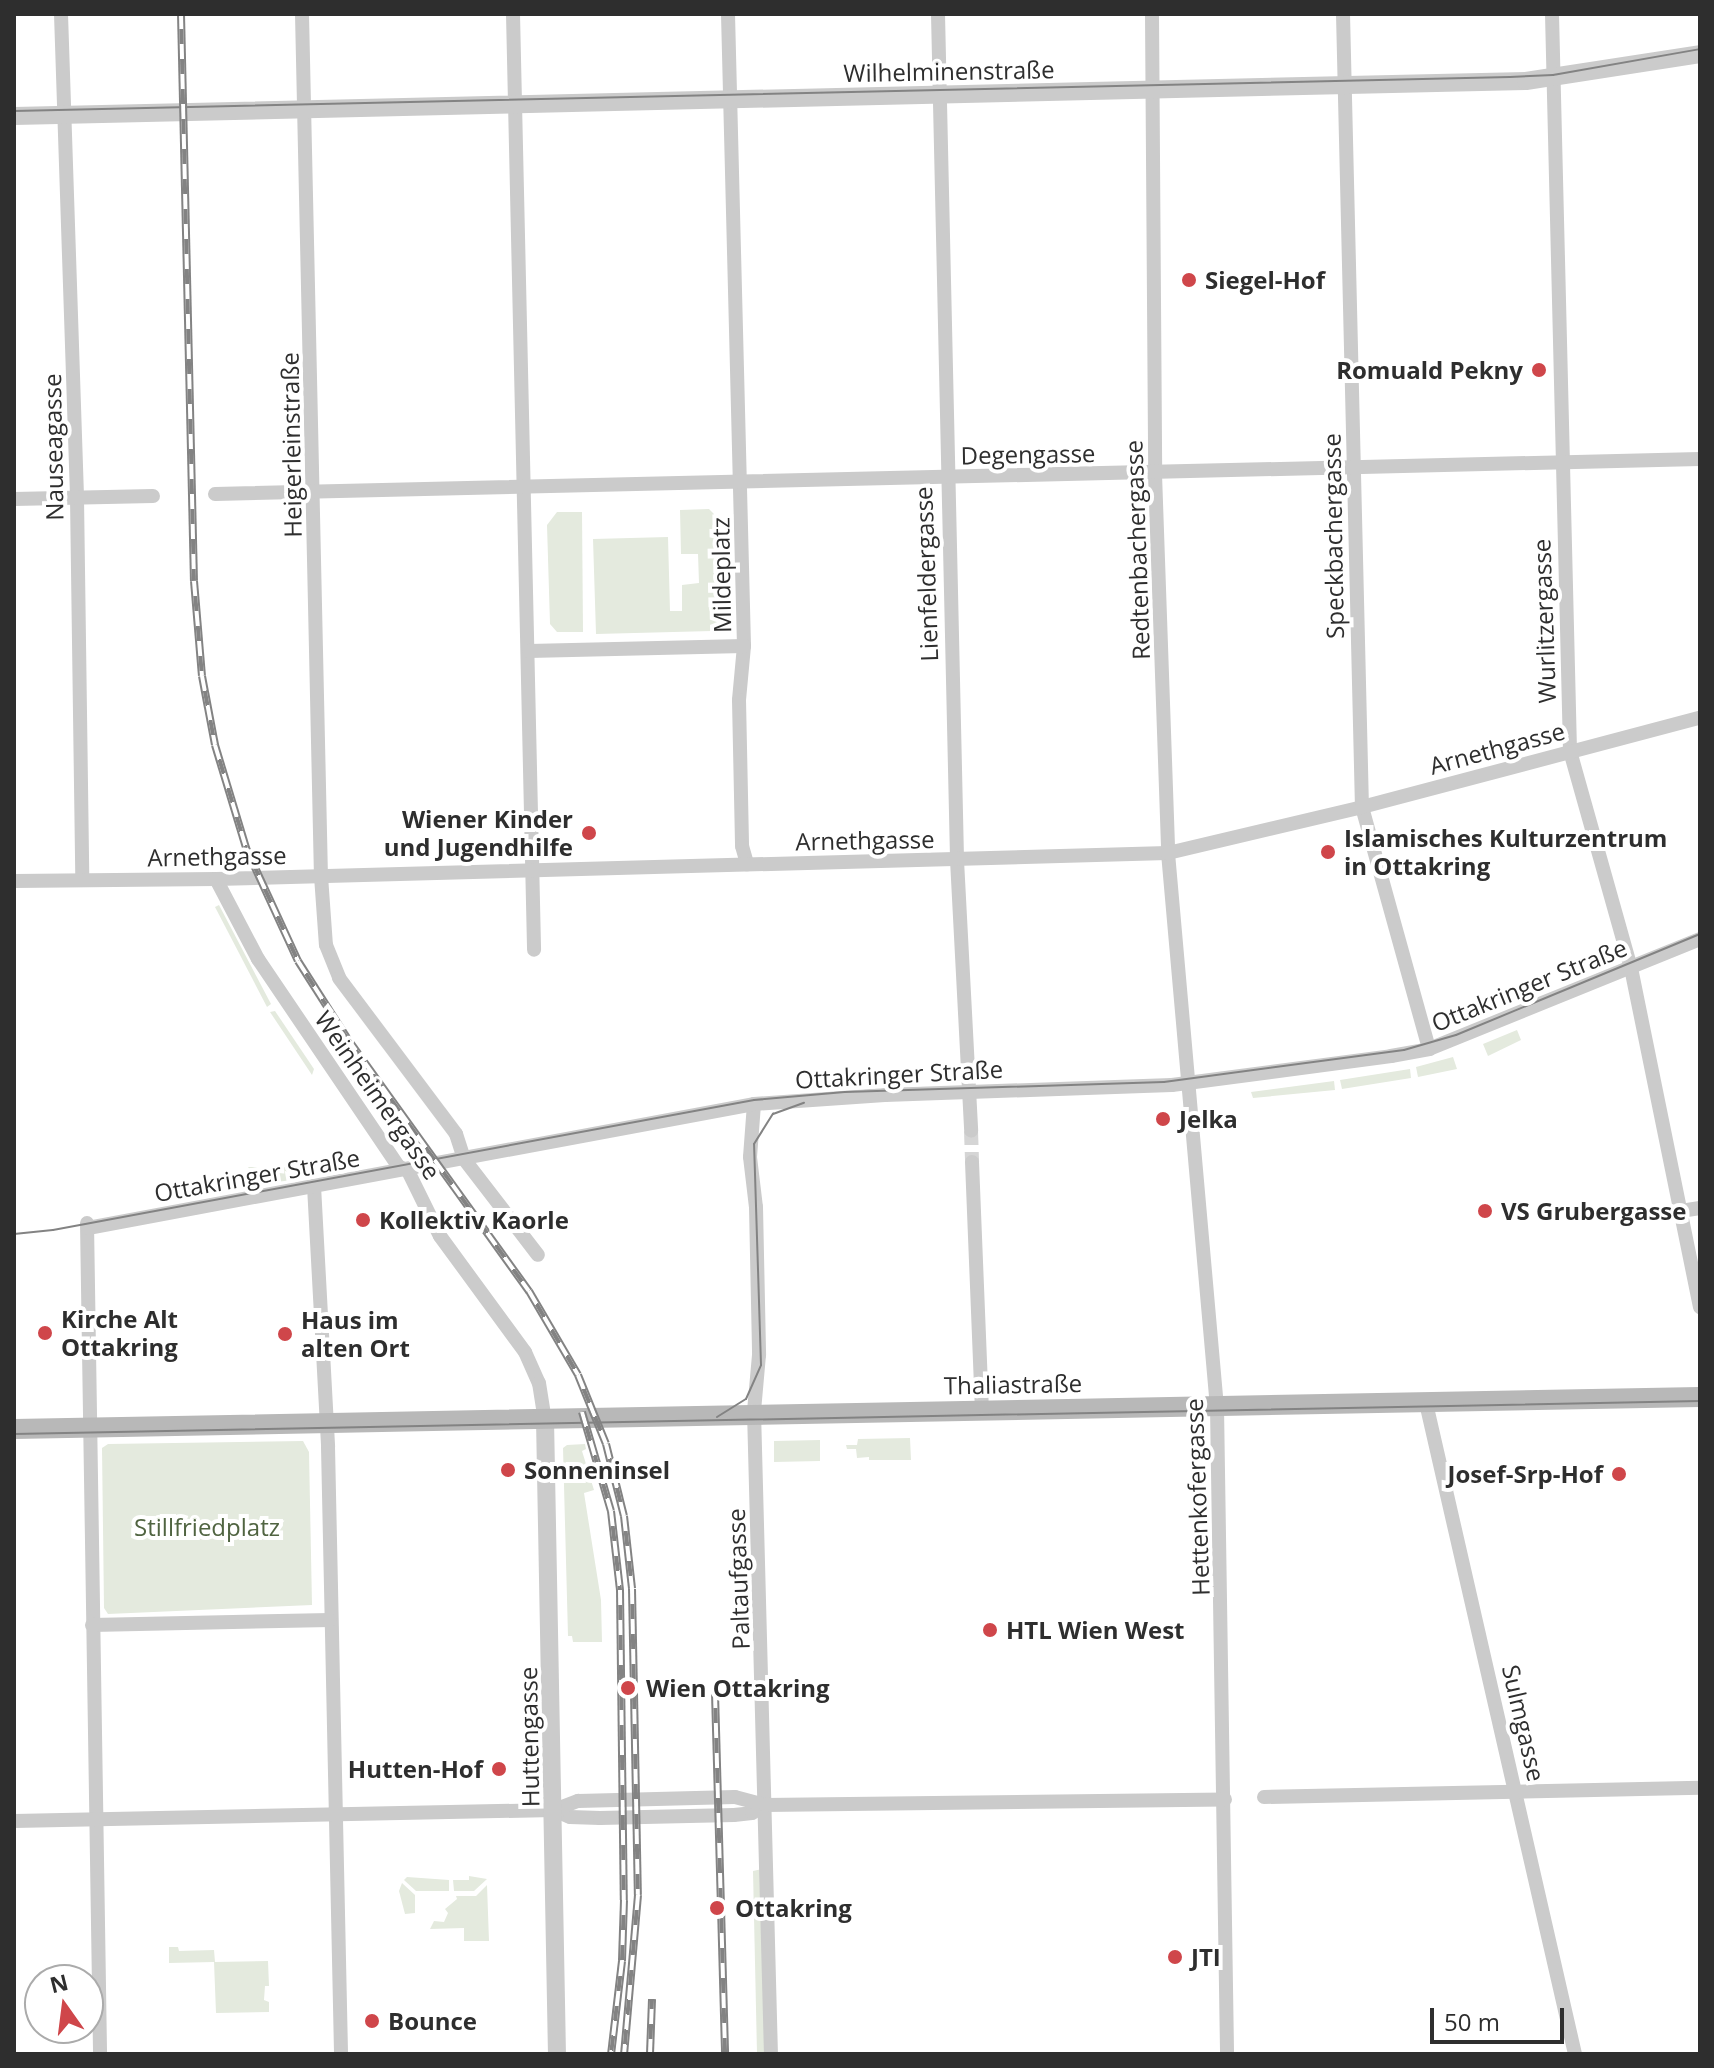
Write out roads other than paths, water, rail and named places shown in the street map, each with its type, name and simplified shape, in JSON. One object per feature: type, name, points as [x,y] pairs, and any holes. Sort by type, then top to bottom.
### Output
[{"type":"main road","name":"Thaliastraße","points":[[326,1423],[1700,1397]]},
{"type":"main road","points":[[14,1429],[326,1423]]},
{"type":"street","name":"Nauseagasse","points":[[61,14],[77,498],[82,879]]},
{"type":"street","name":"Heigerleinstraße","points":[[302,14],[321,876]]},
{"type":"street","points":[[513,14],[534,950]]},
{"type":"street","points":[[728,14],[740,482]]},
{"type":"street","name":"Lienfeldergasse","points":[[938,14],[945,477],[957,860],[971,1131]]},
{"type":"street","name":"Redtenbachergasse","points":[[1152,14],[1155,474],[1168,853],[1191,1083]]},
{"type":"street","name":"Speckbachergasse","points":[[1343,14],[1362,807],[1429,1049]]},
{"type":"street","name":"Wurlitzergasse","points":[[1552,14],[1570,751],[1631,968],[1700,1307]]},
{"type":"street","name":"Wilhelminenstraße","points":[[65,114],[1553,79],[1700,54]]},
{"type":"street","points":[[14,116],[65,114]]},
{"type":"street","name":"Degengasse","points":[[740,482],[1700,459]]},
{"type":"street","name":"Mildeplatz","points":[[524,486],[740,482],[744,646],[529,651]]},
{"type":"street","points":[[215,494],[524,486]]},
{"type":"street","points":[[14,499],[153,496]]},
{"type":"street","points":[[744,646],[739,700],[742,846],[747,864]]},
{"type":"street","name":"Arnethgasse","points":[[14,881],[216,879],[1168,853],[1362,807],[1700,718]]},
{"type":"street","name":"Weinheimergasse","points":[[321,876],[324,932],[334,968],[456,1134],[462,1157],[538,1255]]},
{"type":"street","name":"Weinheimergasse","points":[[216,879],[258,959],[398,1166],[408,1171],[440,1236],[533,1367],[545,1419]]},
{"type":"street","name":"Ottakringer Straße","points":[[91,1428],[88,1226],[408,1171],[462,1157],[754,1104],[1191,1083],[1429,1049],[1700,939]]},
{"type":"street","name":"Hettenkofergasse","points":[[1191,1083],[1217,1407],[1227,2054]]},
{"type":"street","name":"Paltaufgasse","points":[[754,1104],[750,1157],[756,1207],[759,1355],[754,1415],[771,2054]]},
{"type":"street","points":[[972,1162],[982,1411]]},
{"type":"street","points":[[314,1186],[326,1423],[341,2054]]},
{"type":"street","points":[[1681,1211],[1700,1208]]},
{"type":"street","name":"Sulmgasse","points":[[1426,1403],[1518,1793],[1575,2054]]},
{"type":"street","name":"Huttengasse","points":[[545,1419],[557,2054]]},
{"type":"street","points":[[91,1428],[100,2054]]},
{"type":"street","points":[[92,1625],[330,1620]]},
{"type":"street","points":[[1264,1797],[1700,1788]]},
{"type":"street","points":[[14,1821],[554,1810],[578,1801],[735,1797],[765,1805],[1225,1799]]},
{"type":"tunnel","points":[[971,1131],[972,1162]]},
{"type":"tram line","points":[[14,111],[1510,77],[1553,75],[1700,49]]},
{"type":"tram line","points":[[14,1234],[53,1230],[754,1100],[845,1092],[1164,1082],[1404,1050],[1456,1035],[1700,934]]},
{"type":"tram line","points":[[717,1417],[746,1399],[761,1365],[754,1144],[773,1114],[804,1103]]},
{"type":"tram line","points":[[14,1434],[1700,1401]]},
{"type":"railway","points":[[181,14],[194,581],[202,676],[215,745],[246,848],[298,961],[347,1038],[529,1291],[578,1375],[606,1444],[624,1516],[632,1589],[638,1895],[624,2054]]},
{"type":"railway","points":[[582,1412],[611,1511],[620,1590],[624,1900],[622,1961],[611,2054]]},
{"type":"railway","points":[[715,1693],[725,2054]]},
{"type":"railway","points":[[650,2054],[652,1999]]},
{"type":"place","name":"Siegel-Hof","points":[[1189,280]]},
{"type":"place","name":"Romuald Pekny","points":[[1539,370]]},
{"type":"place","name":"Wiener Kinder und Jugendhilfe","points":[[589,833]]},
{"type":"place","name":"Islamisches Kulturzentrum in Ottakring","points":[[1328,852]]},
{"type":"place","name":"Jelka","points":[[1163,1119]]},
{"type":"place","name":"VS Grubergasse","points":[[1485,1211]]},
{"type":"place","name":"Kollektiv Kaorle","points":[[363,1220]]},
{"type":"place","name":"Kirche Alt Ottakring","points":[[45,1333]]},
{"type":"place","name":"Haus im alten Ort","points":[[285,1334]]},
{"type":"place","name":"Sonneninsel","points":[[508,1470]]},
{"type":"place","name":"Josef-Srp-Hof","points":[[1619,1474]]},
{"type":"place","name":"HTL Wien West","points":[[990,1630]]},
{"type":"place","name":"Wien Ottakring","points":[[628,1688]]},
{"type":"place","name":"Hutten-Hof","points":[[499,1769]]},
{"type":"place","name":"Ottakring","points":[[717,1908]]},
{"type":"place","name":"JTI","points":[[1175,1957]]},
{"type":"place","name":"Bounce","points":[[372,2021]]},
{"type":"park label","name":"Stillfriedplatz","points":[[207,1527]]}]
